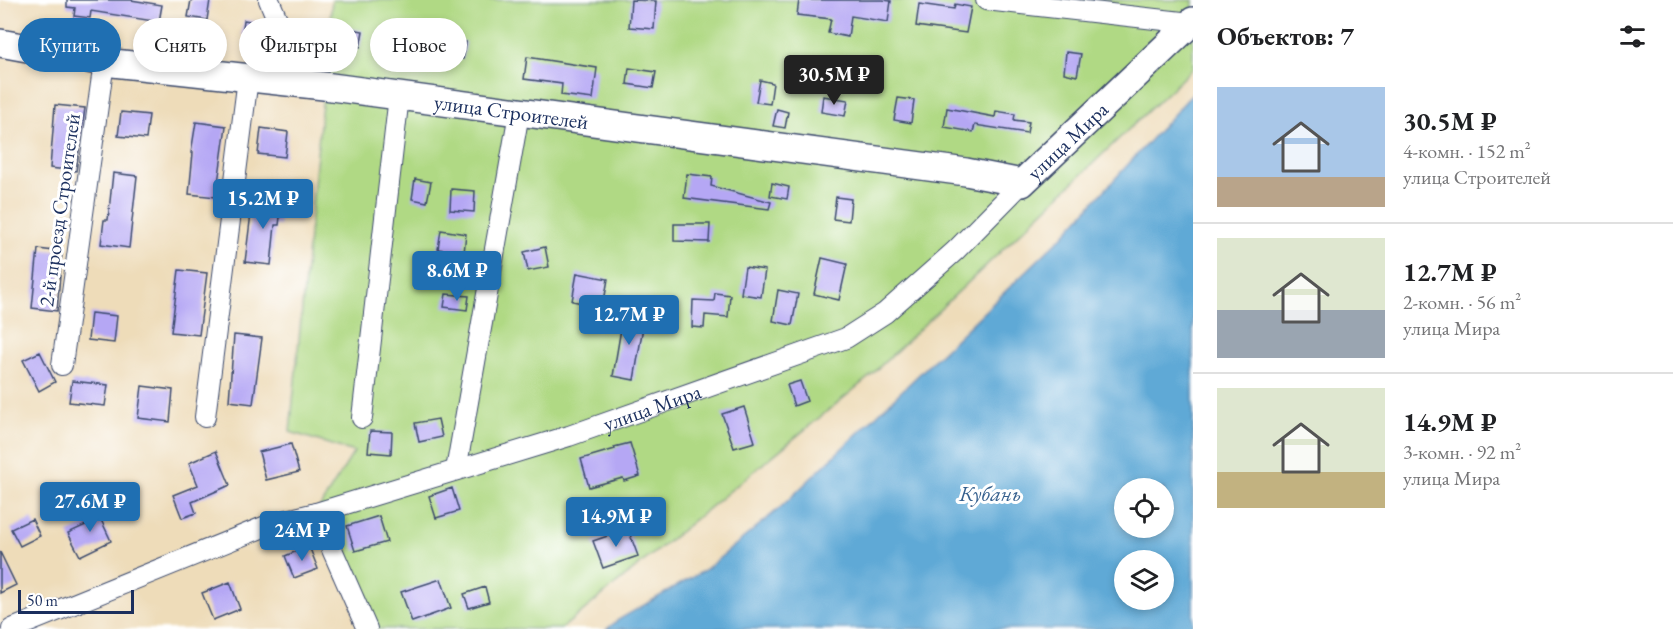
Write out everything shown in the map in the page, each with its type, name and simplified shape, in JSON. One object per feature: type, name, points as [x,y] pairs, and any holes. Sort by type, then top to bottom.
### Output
[{"type":"street","points":[[269,0],[290,50],[299,85]]},
{"type":"street","points":[[986,0],[1192,22]]},
{"type":"street","name":"улица Мира","points":[[12,629],[272,524],[316,513],[569,436],[846,338],[885,313],[955,251],[1022,183],[1192,22]]},
{"type":"street","name":"улица Строителей","points":[[0,43],[18,46]]},
{"type":"street","name":"улица Строителей","points":[[121,64],[399,96],[954,171],[1022,183]]},
{"type":"street","name":"2-й проезд Строителей","points":[[62,365],[103,72]]},
{"type":"street","points":[[205,417],[248,78]]},
{"type":"street","points":[[362,418],[399,96]]},
{"type":"street","points":[[456,470],[519,112]]},
{"type":"street","points":[[316,513],[367,629]]},
{"type":"green space","points":[[332,0],[1193,0],[1193,68],[868,378],[561,629],[375,629],[333,526],[316,513],[354,452],[290,432],[325,72],[358,72],[358,18],[330,18]]},
{"type":"water","name":"Кубань","points":[[1193,93],[1193,629],[607,629],[618,620],[705,570],[781,507],[1063,236]]},
{"type":"building","points":[[67,0],[131,0],[162,5],[160,18],[134,18],[91,11],[90,18],[74,16],[75,8],[67,7]]},
{"type":"building","points":[[191,0],[210,0],[207,18],[188,17]]},
{"type":"building","points":[[631,0],[656,1],[654,29],[629,27]]},
{"type":"building","points":[[799,0],[891,1],[888,22],[851,16],[848,37],[828,33],[831,19],[797,15]]},
{"type":"building","points":[[919,4],[954,9],[955,4],[971,7],[966,33],[916,26]]},
{"type":"building","points":[[358,30],[363,31],[360,47],[358,47]]},
{"type":"building","points":[[1066,52],[1081,54],[1077,76],[1064,73]]},
{"type":"building","points":[[527,57],[597,68],[593,99],[561,95],[562,84],[524,79]]},
{"type":"building","points":[[629,68],[656,72],[653,88],[627,84]]},
{"type":"building","points":[[760,80],[773,83],[770,104],[756,102]]},
{"type":"building","points":[[823,96],[848,100],[845,116],[821,112]]},
{"type":"building","points":[[898,98],[914,100],[911,123],[894,120]]},
{"type":"building","points":[[55,105],[85,108],[76,171],[50,168]]},
{"type":"building","points":[[947,108],[995,117],[996,111],[1015,114],[1014,120],[1029,122],[1027,133],[975,125],[973,132],[944,127]]},
{"type":"building","points":[[777,109],[788,112],[785,128],[773,126]]},
{"type":"building","points":[[121,112],[149,115],[146,139],[118,136]]},
{"type":"building","points":[[196,122],[226,126],[216,197],[189,194],[193,153],[191,153]]},
{"type":"building","points":[[261,128],[288,132],[285,157],[258,154]]},
{"type":"building","points":[[113,173],[137,176],[129,248],[101,244],[104,220],[108,220]]},
{"type":"building","points":[[687,174],[712,177],[711,186],[771,202],[769,209],[684,198]]},
{"type":"building","points":[[415,179],[431,182],[427,202],[412,199]]},
{"type":"building","points":[[772,183],[789,187],[787,199],[770,196]]},
{"type":"building","points":[[451,189],[475,191],[474,212],[450,210]]},
{"type":"building","points":[[253,197],[282,201],[279,225],[275,225],[271,265],[245,262]]},
{"type":"building","points":[[836,197],[851,199],[849,221],[833,219]]},
{"type":"building","points":[[674,224],[710,224],[709,242],[674,241]]},
{"type":"building","points":[[441,230],[466,234],[464,253],[438,249]]},
{"type":"building","points":[[545,247],[549,267],[528,271],[524,252]]},
{"type":"building","points":[[38,249],[62,252],[57,311],[32,308]]},
{"type":"building","points":[[822,258],[847,264],[839,300],[814,294]]},
{"type":"building","points":[[745,267],[765,270],[761,297],[741,294]]},
{"type":"building","points":[[179,270],[207,273],[199,335],[171,332]]},
{"type":"building","points":[[577,273],[608,279],[603,307],[572,301]]},
{"type":"building","points":[[778,290],[798,294],[792,325],[773,321]]},
{"type":"building","points":[[715,293],[730,295],[728,317],[705,315],[704,328],[692,327],[693,300],[714,301]]},
{"type":"building","points":[[446,294],[469,296],[467,310],[444,307]]},
{"type":"building","points":[[624,311],[645,315],[634,380],[613,376]]},
{"type":"building","points":[[91,313],[117,316],[114,343],[88,340]]},
{"type":"building","points":[[234,335],[262,338],[253,404],[229,401]]},
{"type":"building","points":[[40,352],[55,382],[39,391],[23,360]]},
{"type":"building","points":[[72,381],[108,385],[105,406],[69,402]]},
{"type":"building","points":[[800,381],[807,401],[794,406],[787,385]]},
{"type":"building","points":[[142,386],[173,390],[170,422],[138,418]]},
{"type":"building","points":[[744,407],[755,442],[734,448],[722,414]]},
{"type":"building","points":[[438,419],[442,437],[419,442],[415,423]]},
{"type":"building","points":[[370,431],[392,432],[391,454],[368,452]]},
{"type":"building","points":[[630,443],[640,476],[589,487],[581,459]]},
{"type":"building","points":[[291,444],[299,472],[266,480],[259,452]]},
{"type":"building","points":[[216,451],[230,485],[192,502],[196,513],[182,518],[173,495],[198,485],[189,463]]},
{"type":"building","points":[[452,488],[459,511],[436,518],[429,496]]},
{"type":"building","points":[[95,507],[111,541],[80,556],[68,533],[86,525],[80,514]]},
{"type":"building","points":[[379,516],[387,542],[355,551],[347,526]]},
{"type":"building","points":[[32,519],[40,536],[20,546],[11,529]]},
{"type":"building","points":[[628,529],[638,556],[603,568],[593,541]]},
{"type":"building","points":[[309,546],[318,569],[294,578],[285,556]]},
{"type":"building","points":[[0,552],[16,585],[0,593]]},
{"type":"building","points":[[441,579],[451,608],[412,622],[401,592]]},
{"type":"building","points":[[230,582],[240,609],[213,620],[202,593]]},
{"type":"building","points":[[485,587],[489,602],[469,608],[464,594]]}]
